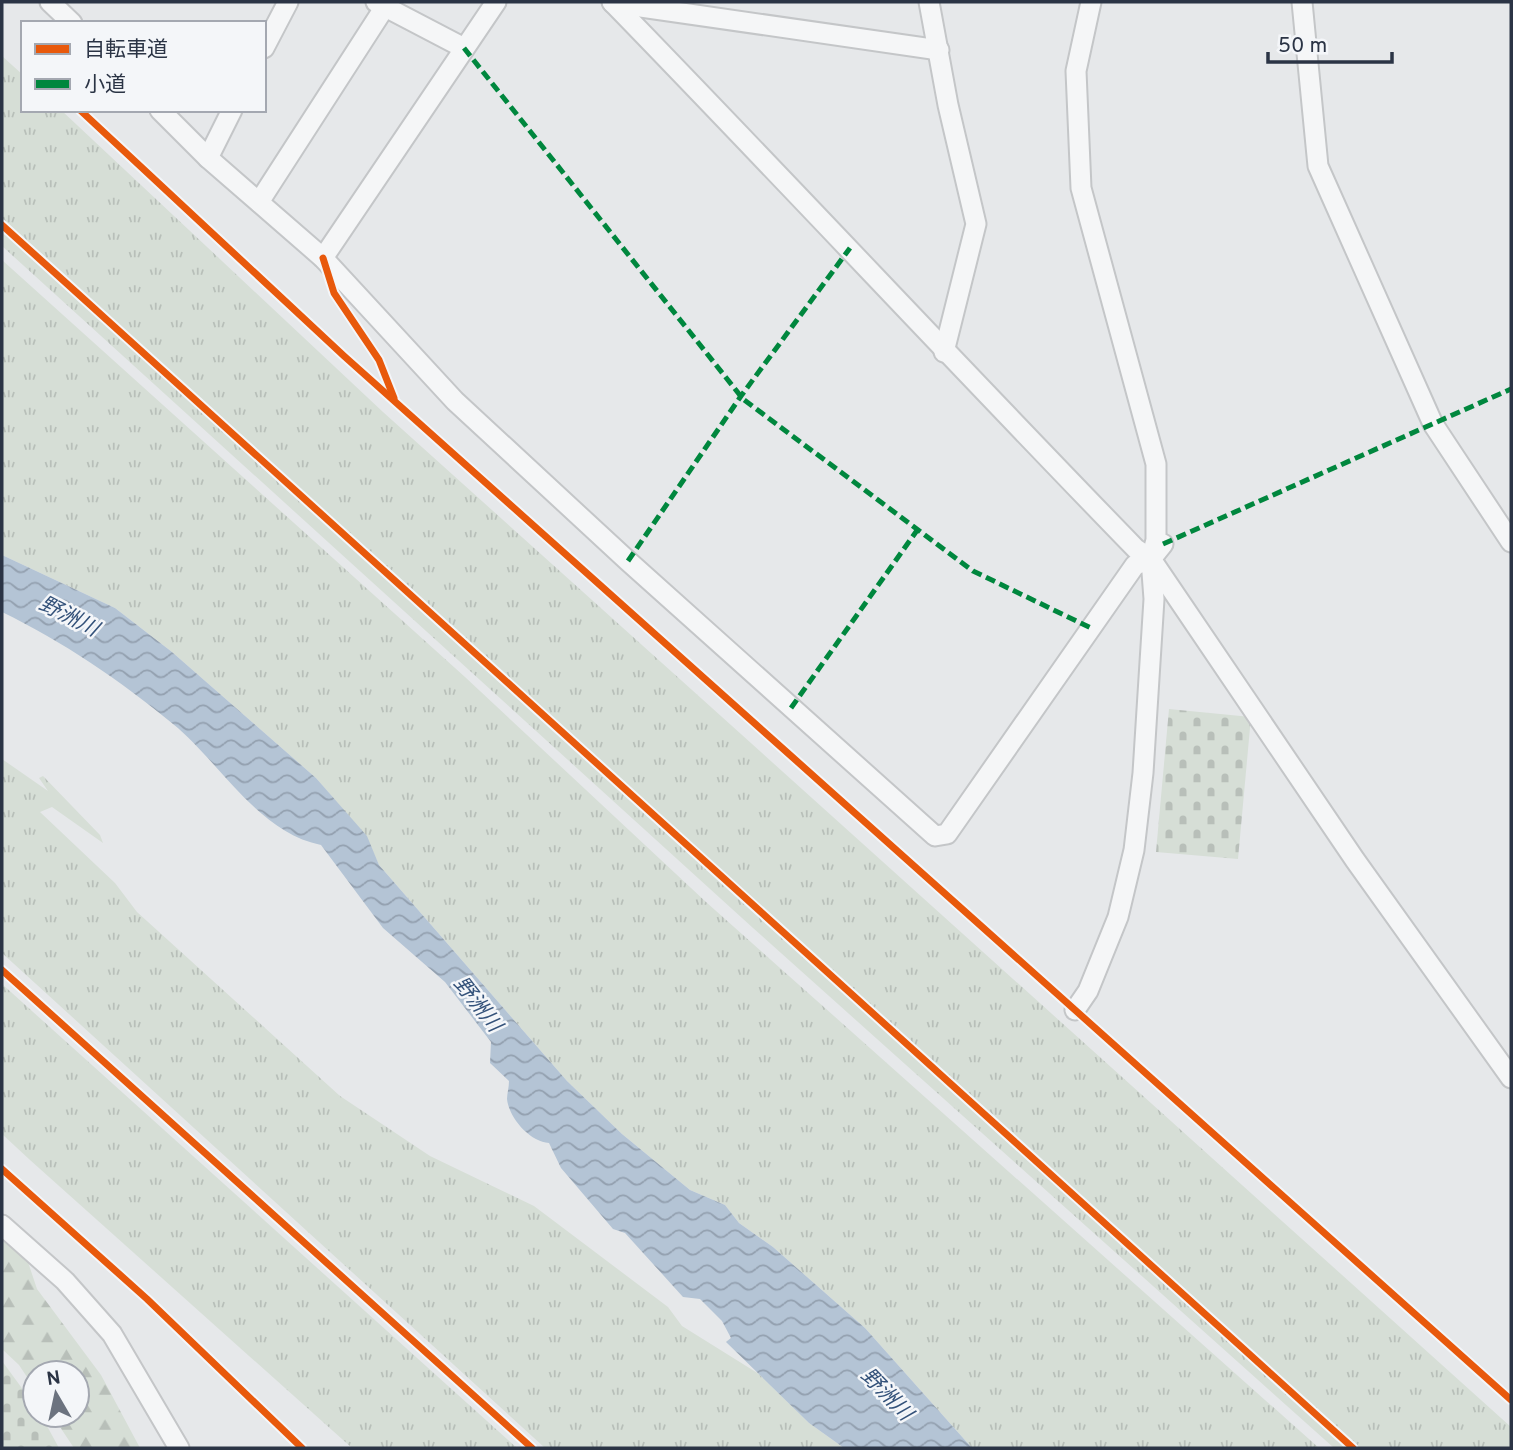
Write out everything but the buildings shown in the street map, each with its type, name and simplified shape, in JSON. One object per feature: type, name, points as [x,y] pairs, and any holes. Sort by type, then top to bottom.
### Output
[{"type":"street","points":[[50,2],[70,21]]},
{"type":"street","points":[[266,44],[288,2]]},
{"type":"street","points":[[323,258],[496,2]]},
{"type":"street","points":[[612,2],[939,50]]},
{"type":"street","points":[[612,2],[850,248],[944,352],[1136,549],[1157,552],[1355,860],[1511,1077]]},
{"type":"street","points":[[929,2],[948,105],[976,224],[944,352]]},
{"type":"street","points":[[1075,1010],[1088,991],[1118,917],[1133,850],[1143,773],[1157,552],[1156,464],[1081,188],[1076,71],[1091,2]]},
{"type":"street","points":[[1302,2],[1318,166],[1433,424],[1511,542]]},
{"type":"street","points":[[259,202],[384,3],[464,48]]},
{"type":"street","points":[[162,112],[208,158],[323,258],[455,401],[638,571],[935,836],[947,834],[1135,565],[1157,552]]},
{"type":"street","points":[[208,158],[231,112]]},
{"type":"street","points":[[2,1224],[65,1281],[112,1335],[179,1448]]},
{"type":"green space","points":[[2,56],[21,73],[21,112],[63,112],[383,412],[1511,1427],[1511,1448],[1334,1448],[753,928],[2,246]]},
{"type":"green space","points":[[2,260],[465,677],[706,902],[1319,1448],[972,1448],[865,1328],[773,1247],[739,1223],[725,1205],[690,1190],[622,1134],[567,1081],[379,865],[366,836],[316,778],[172,652],[115,608],[2,555]]},
{"type":"green space","points":[[1169,709],[1251,717],[1238,859],[1156,852]]},
{"type":"green space","points":[[2,759],[48,791],[39,778],[43,776],[100,835],[103,843],[52,807],[40,812],[115,883],[137,912],[340,1096],[430,1156],[534,1206],[668,1307],[682,1326],[759,1374],[809,1423],[844,1448],[545,1448],[2,953]]},
{"type":"green space","points":[[2,984],[517,1448],[352,1448],[30,1160],[2,1134]]},
{"type":"green space","points":[[2,1238],[26,1256],[37,1289],[89,1359],[21,1359],[21,1368],[2,1349]]},
{"type":"green space","points":[[2,1361],[21,1387],[21,1429],[49,1429],[59,1448],[2,1448]]},
{"type":"green space","points":[[91,1362],[140,1448],[74,1448],[61,1429],[91,1429]]},
{"type":"water","name":"野洲川","points":[[2,555],[115,608],[172,652],[316,778],[367,836],[379,865],[567,1081],[622,1134],[690,1190],[725,1205],[739,1223],[773,1247],[865,1328],[972,1448],[844,1448],[809,1423],[726,1342],[731,1338],[722,1321],[700,1299],[683,1297],[625,1233],[613,1229],[561,1168],[549,1143],[528,1134],[516,1121],[507,1099],[509,1081],[490,1063],[491,1042],[445,982],[383,928],[321,845],[298,838],[258,811],[190,740],[133,692],[69,649],[2,612]]},
{"type":"marked path","points":[[464,48],[743,399],[973,571],[1091,628]]},
{"type":"marked path","points":[[628,561],[741,396],[850,248]]},
{"type":"marked path","points":[[1163,544],[1511,389]]},
{"type":"marked path","points":[[791,708],[918,529]]},
{"type":"cycle path","points":[[82,112],[344,356],[1511,1400]]},
{"type":"cycle path","points":[[2,225],[1353,1448]]},
{"type":"cycle path","points":[[323,258],[334,293],[379,360],[394,398]]},
{"type":"cycle path","points":[[2,970],[532,1448]]},
{"type":"cycle path","points":[[2,1169],[147,1299],[302,1448]]}]
